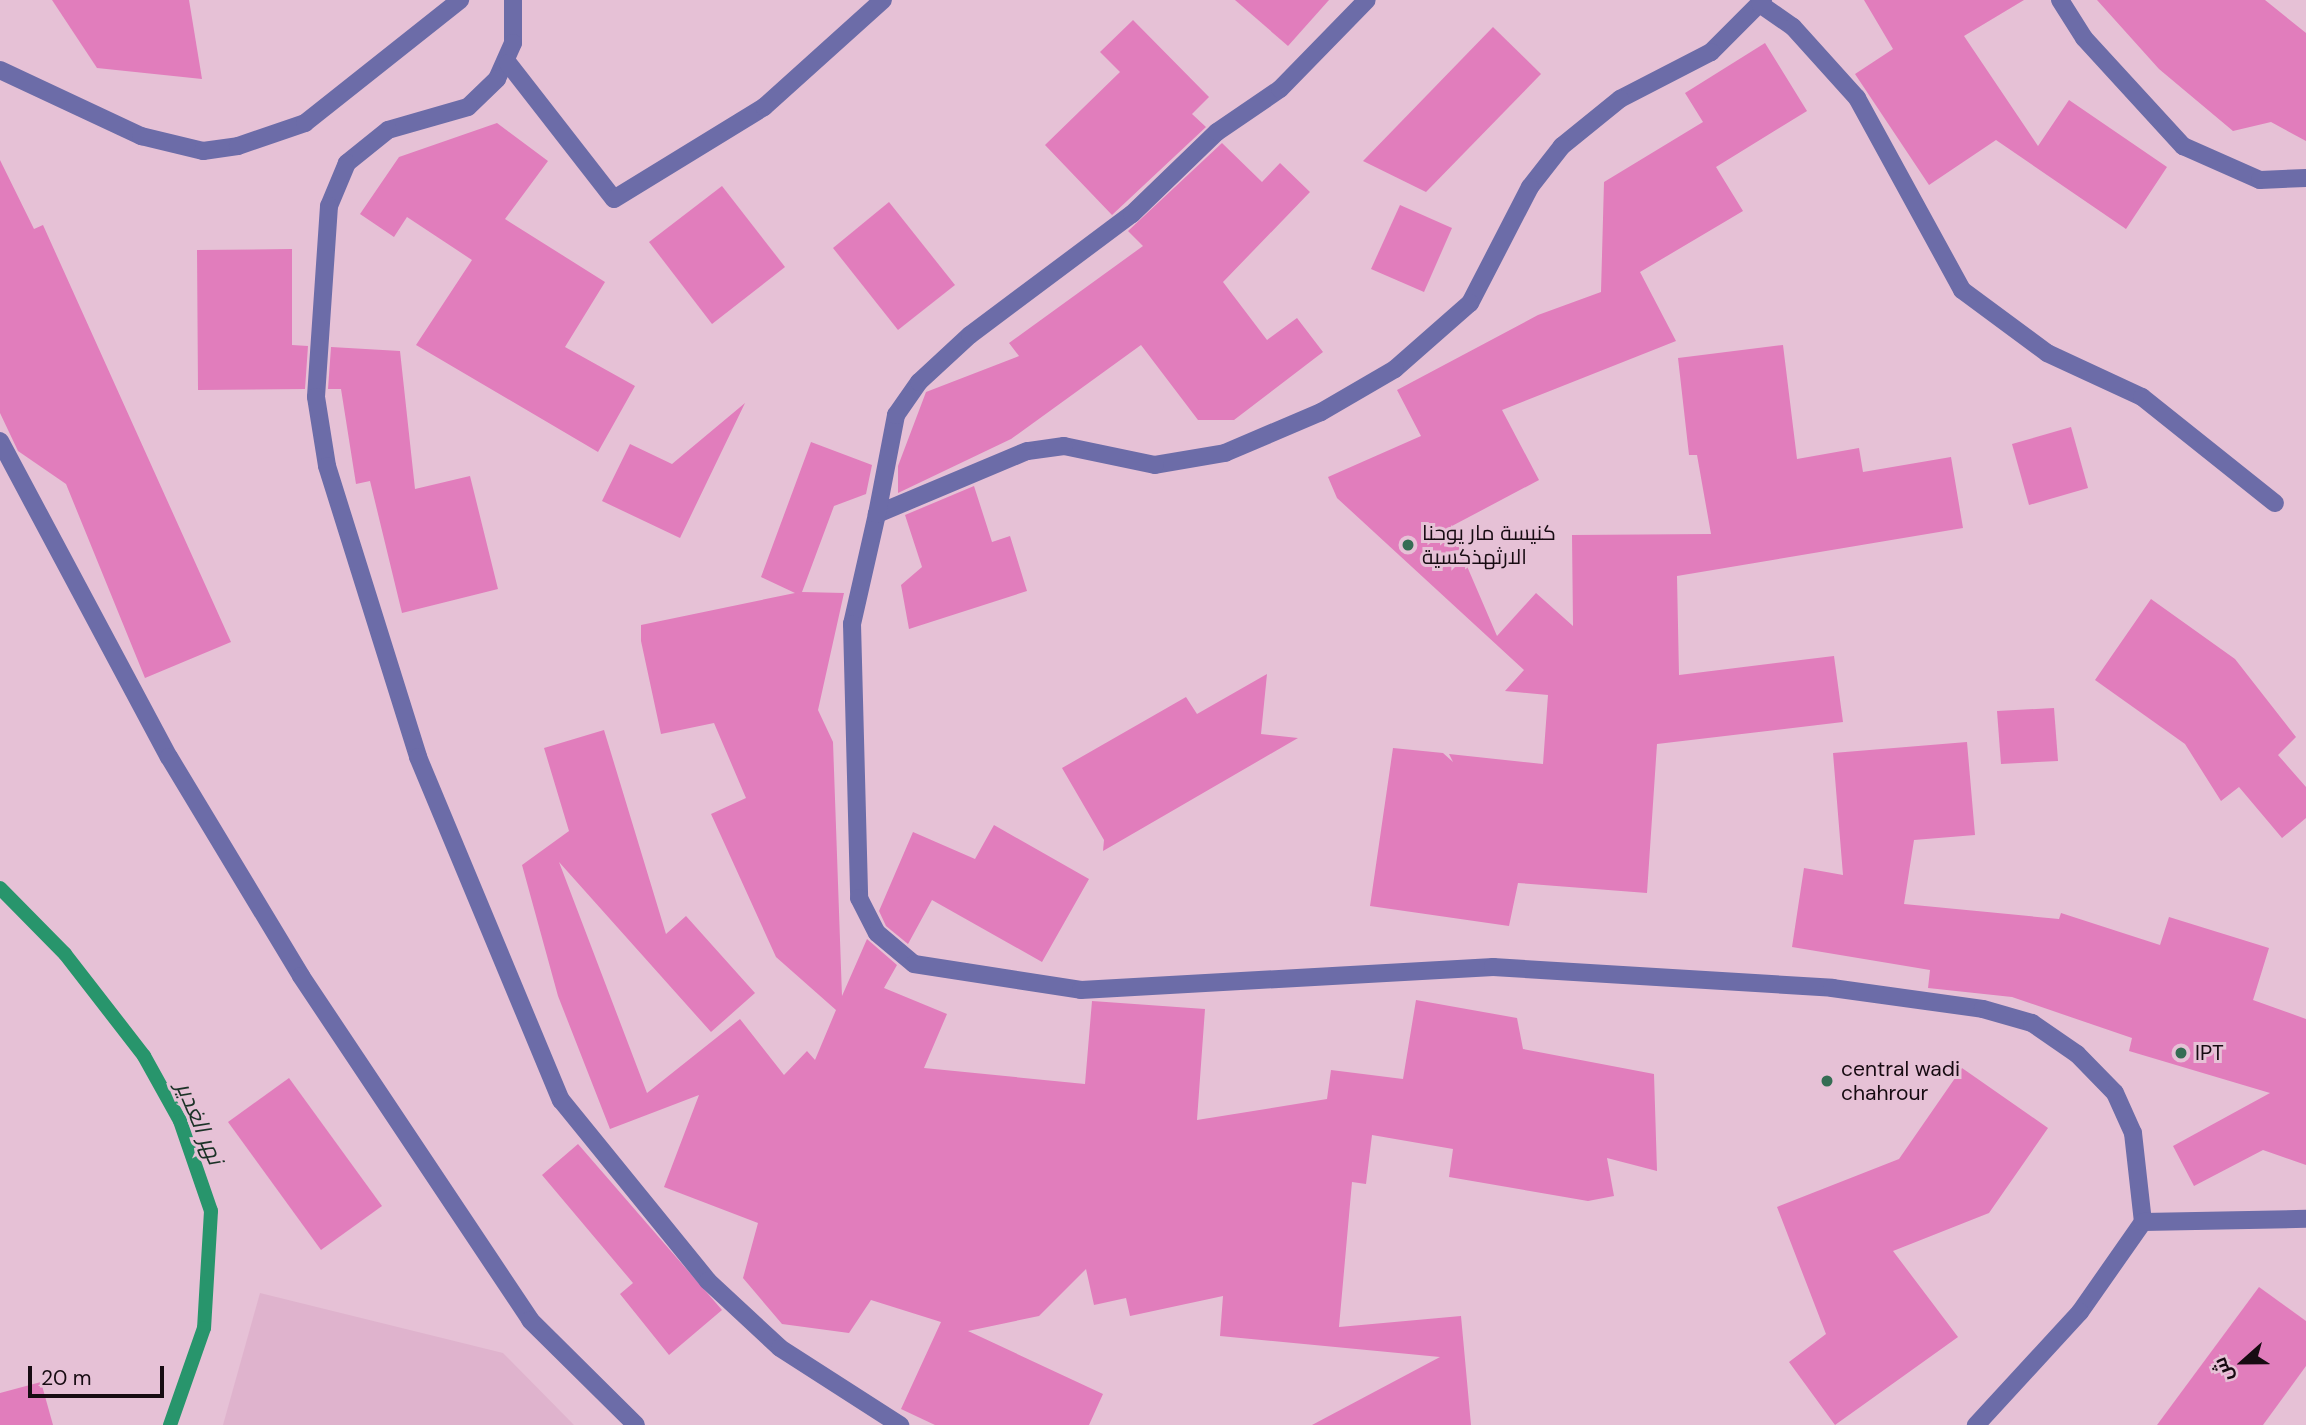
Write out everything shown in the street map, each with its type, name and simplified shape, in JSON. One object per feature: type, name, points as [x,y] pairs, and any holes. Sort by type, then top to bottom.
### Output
[{"type":"street","points":[[0,71],[141,136],[203,151],[238,146],[305,123],[460,0]]},
{"type":"street","points":[[513,0],[508,63],[468,107],[388,130],[347,163],[329,206],[317,343],[327,466],[418,757],[561,1100],[708,1281],[780,1349],[900,1425]]},
{"type":"street","points":[[508,63],[614,199],[764,107],[883,0]]},
{"type":"street","points":[[1367,0],[1280,89],[1217,132],[1132,214],[970,335],[919,382],[896,415],[852,624],[855,860],[859,898],[877,933],[914,964],[1021,983],[1140,990],[1493,967],[1832,988],[1983,1009],[2032,1023],[2077,1054],[2115,1093],[2133,1133],[2143,1222],[2080,1312],[1976,1425]]},
{"type":"street","points":[[2060,0],[2084,38],[2183,146],[2260,180],[2306,178]]},
{"type":"street","points":[[877,514],[1027,451],[1064,446],[1155,465],[1226,453],[1321,412],[1385,376],[1470,303],[1530,187],[1562,146],[1620,99],[1711,52],[1761,2],[1793,27],[1857,98],[1962,290],[2047,352],[2142,397],[2275,503]]},
{"type":"street","points":[[0,441],[163,745],[300,976],[530,1320],[636,1425]]},
{"type":"street","points":[[2143,1222],[2306,1219]]},
{"type":"shaded area","points":[[260,1293],[503,1353],[574,1425],[223,1425]]},
{"type":"building","points":[[52,0],[189,0],[202,79],[97,68]]},
{"type":"building","points":[[1235,0],[1329,0],[1288,46]]},
{"type":"building","points":[[1864,0],[2024,0],[1964,36],[2038,146],[2069,100],[2167,167],[2126,229],[1996,140],[1929,185],[1855,74],[1893,49]]},
{"type":"building","points":[[2097,0],[2265,0],[2306,33],[2306,141],[2271,122],[2233,131],[2159,69]]},
{"type":"building","points":[[1133,20],[1209,97],[1192,114],[1206,127],[1112,215],[1045,145],[1120,72],[1100,52]]},
{"type":"building","points":[[1493,27],[1541,74],[1426,192],[1363,161]]},
{"type":"building","points":[[1765,43],[1807,111],[1716,167],[1743,211],[1640,272],[1676,341],[1502,410],[1539,480],[1433,536],[1454,536],[1497,636],[1536,593],[1573,626],[1572,535],[1711,534],[1697,455],[1689,455],[1678,358],[1783,345],[1797,459],[1859,448],[1863,472],[1951,457],[1963,528],[1677,576],[1679,675],[1834,656],[1843,722],[1657,744],[1647,893],[1518,883],[1509,926],[1370,906],[1393,748],[1443,753],[1453,762],[1449,754],[1543,764],[1548,695],[1505,691],[1524,670],[1337,498],[1328,477],[1421,436],[1397,390],[1538,315],[1601,292],[1604,182],[1703,122],[1685,93]]},
{"type":"building","points":[[497,123],[548,161],[505,219],[605,282],[565,347],[635,386],[598,452],[416,345],[472,260],[407,217],[394,237],[360,214],[399,157]]},
{"type":"building","points":[[1222,143],[1262,182],[1280,163],[1310,192],[1223,282],[1267,340],[1297,318],[1323,352],[1234,420],[1198,420],[1141,345],[1011,439],[898,493],[898,466],[926,392],[1019,356],[1009,343],[1143,246],[1128,231]]},
{"type":"building","points":[[0,160],[34,229],[43,225],[231,642],[145,678],[66,484],[18,451],[0,413]]},
{"type":"building","points":[[722,186],[785,267],[712,324],[649,242]]},
{"type":"building","points":[[889,202],[955,285],[898,330],[833,248]]},
{"type":"building","points":[[1400,205],[1452,228],[1424,292],[1371,269]]},
{"type":"building","points":[[292,249],[292,345],[308,346],[305,389],[198,390],[197,250]]},
{"type":"building","points":[[331,347],[400,351],[415,489],[470,476],[498,589],[402,613],[370,481],[356,484],[341,389],[328,389]]},
{"type":"building","points":[[745,403],[680,538],[602,501],[630,444],[672,464]]},
{"type":"building","points":[[2071,427],[2088,488],[2029,505],[2012,444]]},
{"type":"building","points":[[811,442],[872,465],[866,494],[834,506],[802,592],[844,593],[818,710],[833,742],[842,996],[867,939],[897,965],[884,988],[947,1014],[924,1068],[1085,1084],[1092,1001],[1205,1009],[1197,1120],[1327,1099],[1331,1070],[1403,1079],[1416,1000],[1517,1018],[1523,1049],[1654,1074],[1657,1171],[1607,1158],[1614,1196],[1588,1201],[1449,1177],[1453,1149],[1372,1135],[1366,1184],[1352,1182],[1339,1327],[1461,1316],[1471,1425],[1312,1425],[1440,1357],[1220,1336],[1223,1296],[1130,1316],[1126,1298],[1094,1305],[1086,1269],[1039,1316],[968,1331],[1103,1394],[1089,1425],[935,1425],[901,1409],[941,1322],[871,1300],[849,1333],[782,1324],[743,1278],[758,1223],[664,1187],[699,1095],[610,1129],[558,996],[522,865],[569,831],[544,748],[604,730],[666,934],[686,916],[755,993],[711,1032],[559,862],[647,1093],[740,1019],[784,1075],[807,1051],[815,1060],[836,1010],[776,957],[711,814],[746,798],[714,723],[661,734],[641,641],[641,625],[795,593],[761,577]]},
{"type":"building","points":[[974,486],[992,542],[1010,536],[1027,591],[909,629],[901,585],[922,567],[905,515]]},
{"type":"building","points":[[2151,599],[2235,659],[2296,737],[2278,755],[2306,787],[2306,818],[2282,838],[2239,787],[2221,801],[2185,744],[2095,680]]},
{"type":"building","points":[[1267,674],[1261,734],[1298,738],[1103,851],[1104,840],[1062,768],[1186,697],[1197,714]]},
{"type":"building","points":[[2054,708],[2058,761],[2001,764],[1997,711]]},
{"type":"building","points":[[1967,742],[1975,835],[1914,840],[1904,904],[2059,919],[2061,913],[2160,945],[2169,917],[2269,948],[2253,1000],[2306,1019],[2306,1165],[2263,1150],[2194,1186],[2173,1146],[2270,1093],[2129,1051],[2132,1038],[2012,997],[1928,988],[1930,970],[1792,947],[1804,868],[1843,875],[1833,753]]},
{"type":"building","points":[[994,825],[1089,879],[1042,962],[932,900],[908,944],[886,926],[879,911],[913,832],[975,859]]},
{"type":"building","points":[[1962,1068],[2048,1128],[1989,1213],[1893,1251],[1958,1337],[1835,1425],[1789,1362],[1826,1334],[1777,1207],[1899,1159]]},
{"type":"building","points":[[289,1078],[382,1206],[321,1250],[228,1122]]},
{"type":"building","points":[[578,1144],[722,1310],[669,1355],[620,1294],[633,1283],[542,1175]]},
{"type":"building","points":[[2259,1287],[2306,1321],[2306,1366],[2263,1425],[2157,1425]]},
{"type":"building","points":[[41,1382],[53,1425],[0,1425],[0,1393]]},
{"type":"waterway","name":"نهر الغدير","points":[[0,888],[65,954],[144,1056],[180,1121],[211,1211],[204,1328],[170,1425]]},
{"type":"place","name":"كنيسة مار يوحنا الارثهذكسية","points":[[1408,545]]},
{"type":"place","name":"IPT","points":[[2181,1053]]},
{"type":"place","name":"central wadi chahrour","points":[[1827,1081]]}]
